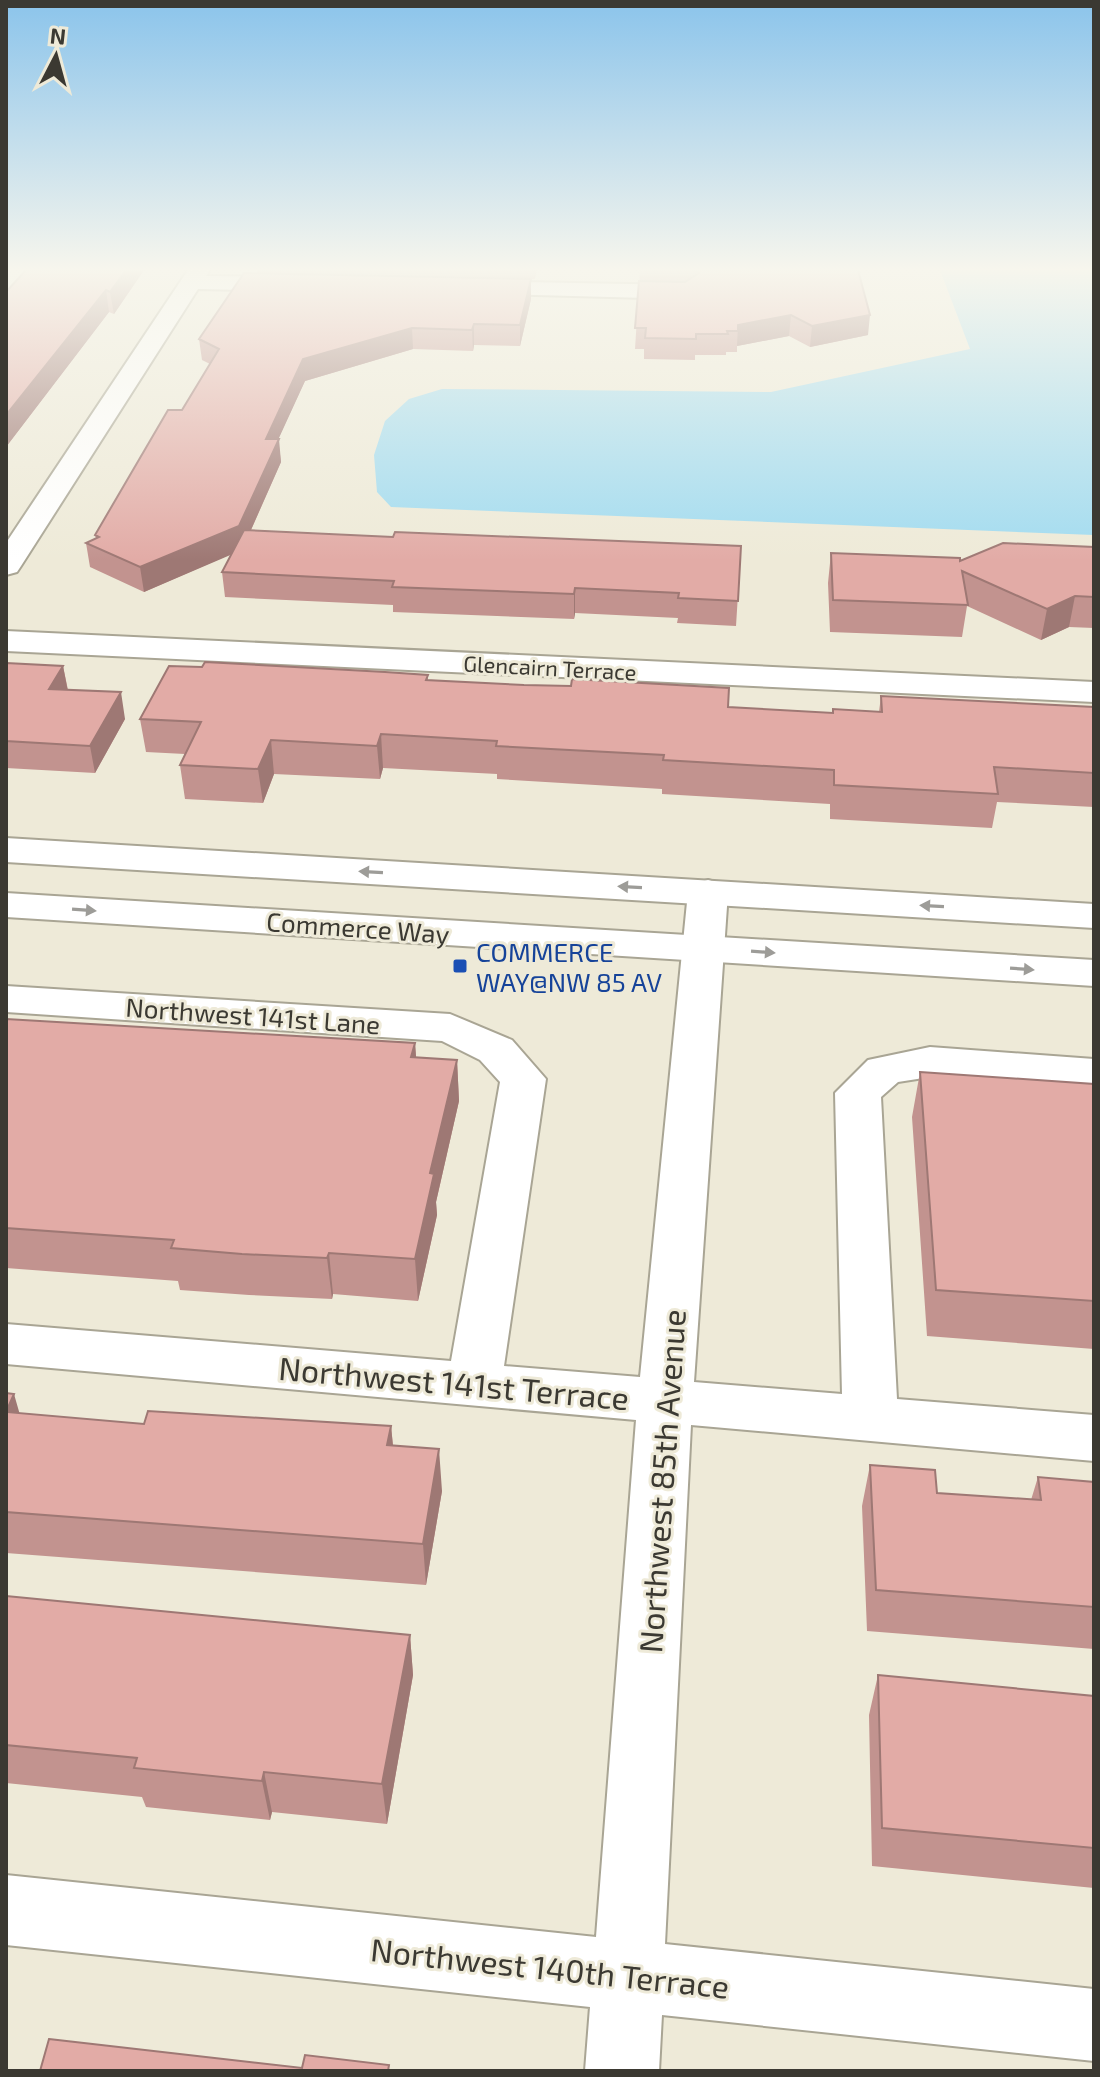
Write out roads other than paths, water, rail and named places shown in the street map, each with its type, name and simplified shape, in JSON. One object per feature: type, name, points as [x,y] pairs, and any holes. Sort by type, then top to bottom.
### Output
[{"type":"street","points":[[6,566],[136,367]]},
{"type":"street","name":"Glencairn Terrace","points":[[6,641],[1094,692]]},
{"type":"street","points":[[6,850],[1094,916]]},
{"type":"street","name":"Northwest 85th Avenue","points":[[622,2071],[665,1400],[708,892]]},
{"type":"street","name":"Commerce Way","points":[[6,905],[1094,973]]},
{"type":"street","name":"Northwest 141st Lane","points":[[6,999],[450,1028],[496,1050],[523,1079],[474,1383]]},
{"type":"street","points":[[870,1418],[858,1093],[884,1070],[930,1062],[1094,1074]]},
{"type":"street","name":"Northwest 141st Terrace","points":[[6,1344],[1094,1438]]},
{"type":"street","name":"Northwest 140th Terrace","points":[[6,1910],[1094,2025]]},
{"type":"water","points":[[887,367],[1094,367],[1094,535],[391,507],[377,492],[374,455],[385,421],[409,399],[442,389],[771,392]]},
{"type":"place","name":"COMMERCE WAY@NW 85 AV","points":[[460,966]]}]
